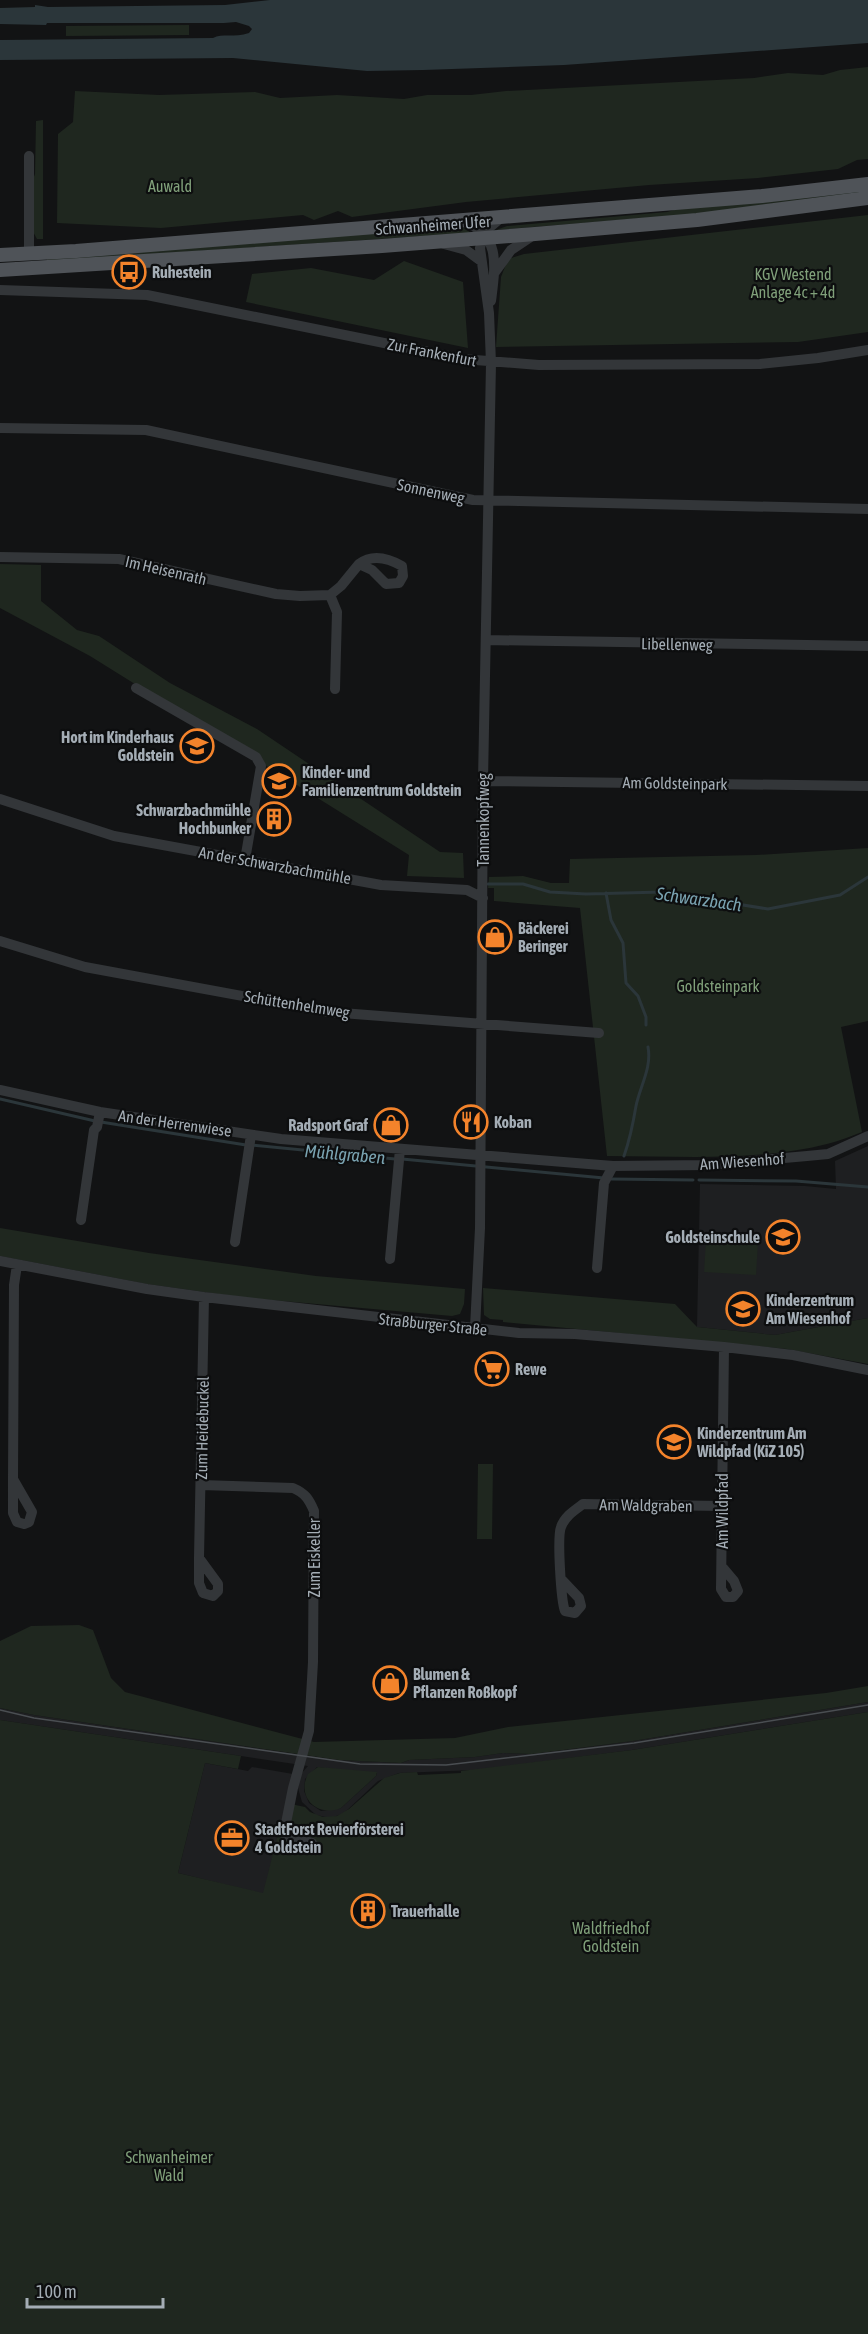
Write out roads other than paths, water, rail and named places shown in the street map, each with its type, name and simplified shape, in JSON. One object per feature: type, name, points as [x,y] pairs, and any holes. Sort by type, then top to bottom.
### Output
[{"type":"main road","name":"Schwanheimer Ufer","points":[[0,255],[458,221],[762,196],[868,184]]},
{"type":"main road","name":"Schwanheimer Ufer","points":[[0,270],[430,243],[484,236],[535,234],[697,220],[868,198]]},
{"type":"street","points":[[29,156],[29,254]]},
{"type":"street","points":[[458,221],[469,223],[484,236],[503,216]]},
{"type":"street","points":[[494,273],[511,250],[535,234]]},
{"type":"street","name":"Tannenkopfweg","points":[[475,1328],[480,1228],[483,781],[491,363],[489,313],[481,261],[484,236]]},
{"type":"street","name":"Tannenkopfweg","points":[[484,236],[493,250],[494,273],[489,313]]},
{"type":"street","points":[[430,243],[466,250],[481,261]]},
{"type":"street","name":"Zur Frankenfurt","points":[[0,290],[147,295],[491,363],[538,365],[760,364],[868,350]]},
{"type":"street","name":"Sonnenweg","points":[[0,428],[146,430],[473,500],[868,510]]},
{"type":"street","name":"Im Heisenrath","points":[[0,557],[119,559],[276,594],[330,595]]},
{"type":"street","points":[[335,689],[337,612],[330,595],[341,586],[359,564]]},
{"type":"street","name":"Libellenweg","points":[[486,640],[868,646]]},
{"type":"street","points":[[136,688],[256,757],[261,766],[245,860]]},
{"type":"street","name":"Am Goldsteinpark","points":[[483,781],[868,786]]},
{"type":"street","name":"An der Schwarzbachmühle","points":[[0,799],[114,836],[381,885],[467,891],[483,898]]},
{"type":"street","name":"Schüttenhelmweg","points":[[0,941],[85,967],[329,1012],[599,1033]]},
{"type":"street","name":"An der Herrenwiese","points":[[0,1090],[98,1119],[250,1141],[282,1139],[399,1155],[479,1155]]},
{"type":"street","name":"An der Herrenwiese","points":[[81,1220],[94,1130],[98,1119]]},
{"type":"street","name":"Am Wiesenhof","points":[[479,1155],[613,1166],[708,1165],[828,1154],[868,1136]]},
{"type":"street","name":"An der Herrenwiese","points":[[235,1242],[250,1141]]},
{"type":"street","points":[[390,1259],[399,1155]]},
{"type":"street","points":[[597,1268],[604,1183],[613,1166]]},
{"type":"street","name":"Straßburger Straße","points":[[0,1261],[204,1298],[519,1333],[575,1334],[724,1347],[793,1355],[868,1370]]},
{"type":"street","points":[[13,1479],[14,1285],[17,1265]]},
{"type":"street","name":"Zum Heidebuckel","points":[[199,1558],[204,1298]]},
{"type":"street","name":"Am Wildpfad","points":[[723,1568],[724,1347]]},
{"type":"street","name":"Zum Eiskeller","points":[[201,1485],[293,1488],[310,1500],[314,1511],[313,1662],[309,1731],[293,1788],[284,1833],[300,1842],[312,1843]]},
{"type":"street","name":"Am Waldgraben","points":[[561,1579],[560,1528],[570,1513],[584,1504],[722,1506]]},
{"type":"waterway","name":"Schwarzbach","points":[[488,884],[523,884],[550,892],[586,894],[662,892],[768,909],[840,895],[868,877]]},
{"type":"waterway","points":[[606,893],[611,920],[623,943],[626,983],[638,996],[646,1017],[646,1025]]},
{"type":"waterway","points":[[624,1156],[647,1070],[648,1047]]},
{"type":"waterway","name":"Mühlgraben","points":[[0,1099],[95,1121]]},
{"type":"waterway","name":"Mühlgraben","points":[[101,1122],[246,1145]]},
{"type":"waterway","name":"Mühlgraben","points":[[252,1145],[395,1159]]},
{"type":"waterway","name":"Mühlgraben","points":[[402,1159],[604,1178]]},
{"type":"waterway","name":"Mühlgraben","points":[[611,1179],[693,1180]]},
{"type":"waterway","name":"Mühlgraben","points":[[699,1180],[796,1181],[868,1187]]},
{"type":"tram line","points":[[0,1710],[34,1718],[360,1764],[446,1765],[634,1743],[868,1705]]},
{"type":"place","name":"Ruhestein","points":[[129,272]]},
{"type":"place","name":"Hort im Kinderhaus Goldstein","points":[[197,746]]},
{"type":"place","name":"Kinder- und Familienzentrum Goldstein","points":[[279,781]]},
{"type":"place","name":"Schwarzbachmühle Hochbunker","points":[[274,819]]},
{"type":"place","name":"Bäckerei Beringer","points":[[495,937]]},
{"type":"place","name":"Koban","points":[[471,1122]]},
{"type":"place","name":"Radsport Graf","points":[[391,1125]]},
{"type":"place","name":"Goldsteinschule","points":[[783,1237]]},
{"type":"place","name":"Kinderzentrum Am Wiesenhof","points":[[743,1309]]},
{"type":"place","name":"Rewe","points":[[492,1369]]},
{"type":"place","name":"Kinderzentrum Am Wildpfad (KiZ 105)","points":[[674,1442]]},
{"type":"place","name":"Blumen & Pflanzen Roßkopf","points":[[390,1683]]},
{"type":"place","name":"StadtForst Revierförsterei 4 Goldstein","points":[[232,1838]]},
{"type":"place","name":"Trauerhalle","points":[[368,1911]]},
{"type":"park label","name":"Auwald","points":[[170,186]]},
{"type":"park label","name":"KGV Westend Anlage 4c + 4d","points":[[793,283]]},
{"type":"park label","name":"Goldsteinpark","points":[[718,986]]},
{"type":"park label","name":"Waldfriedhof Goldstein","points":[[611,1937]]},
{"type":"park label","name":"Schwanheimer Wald","points":[[169,2166]]}]
